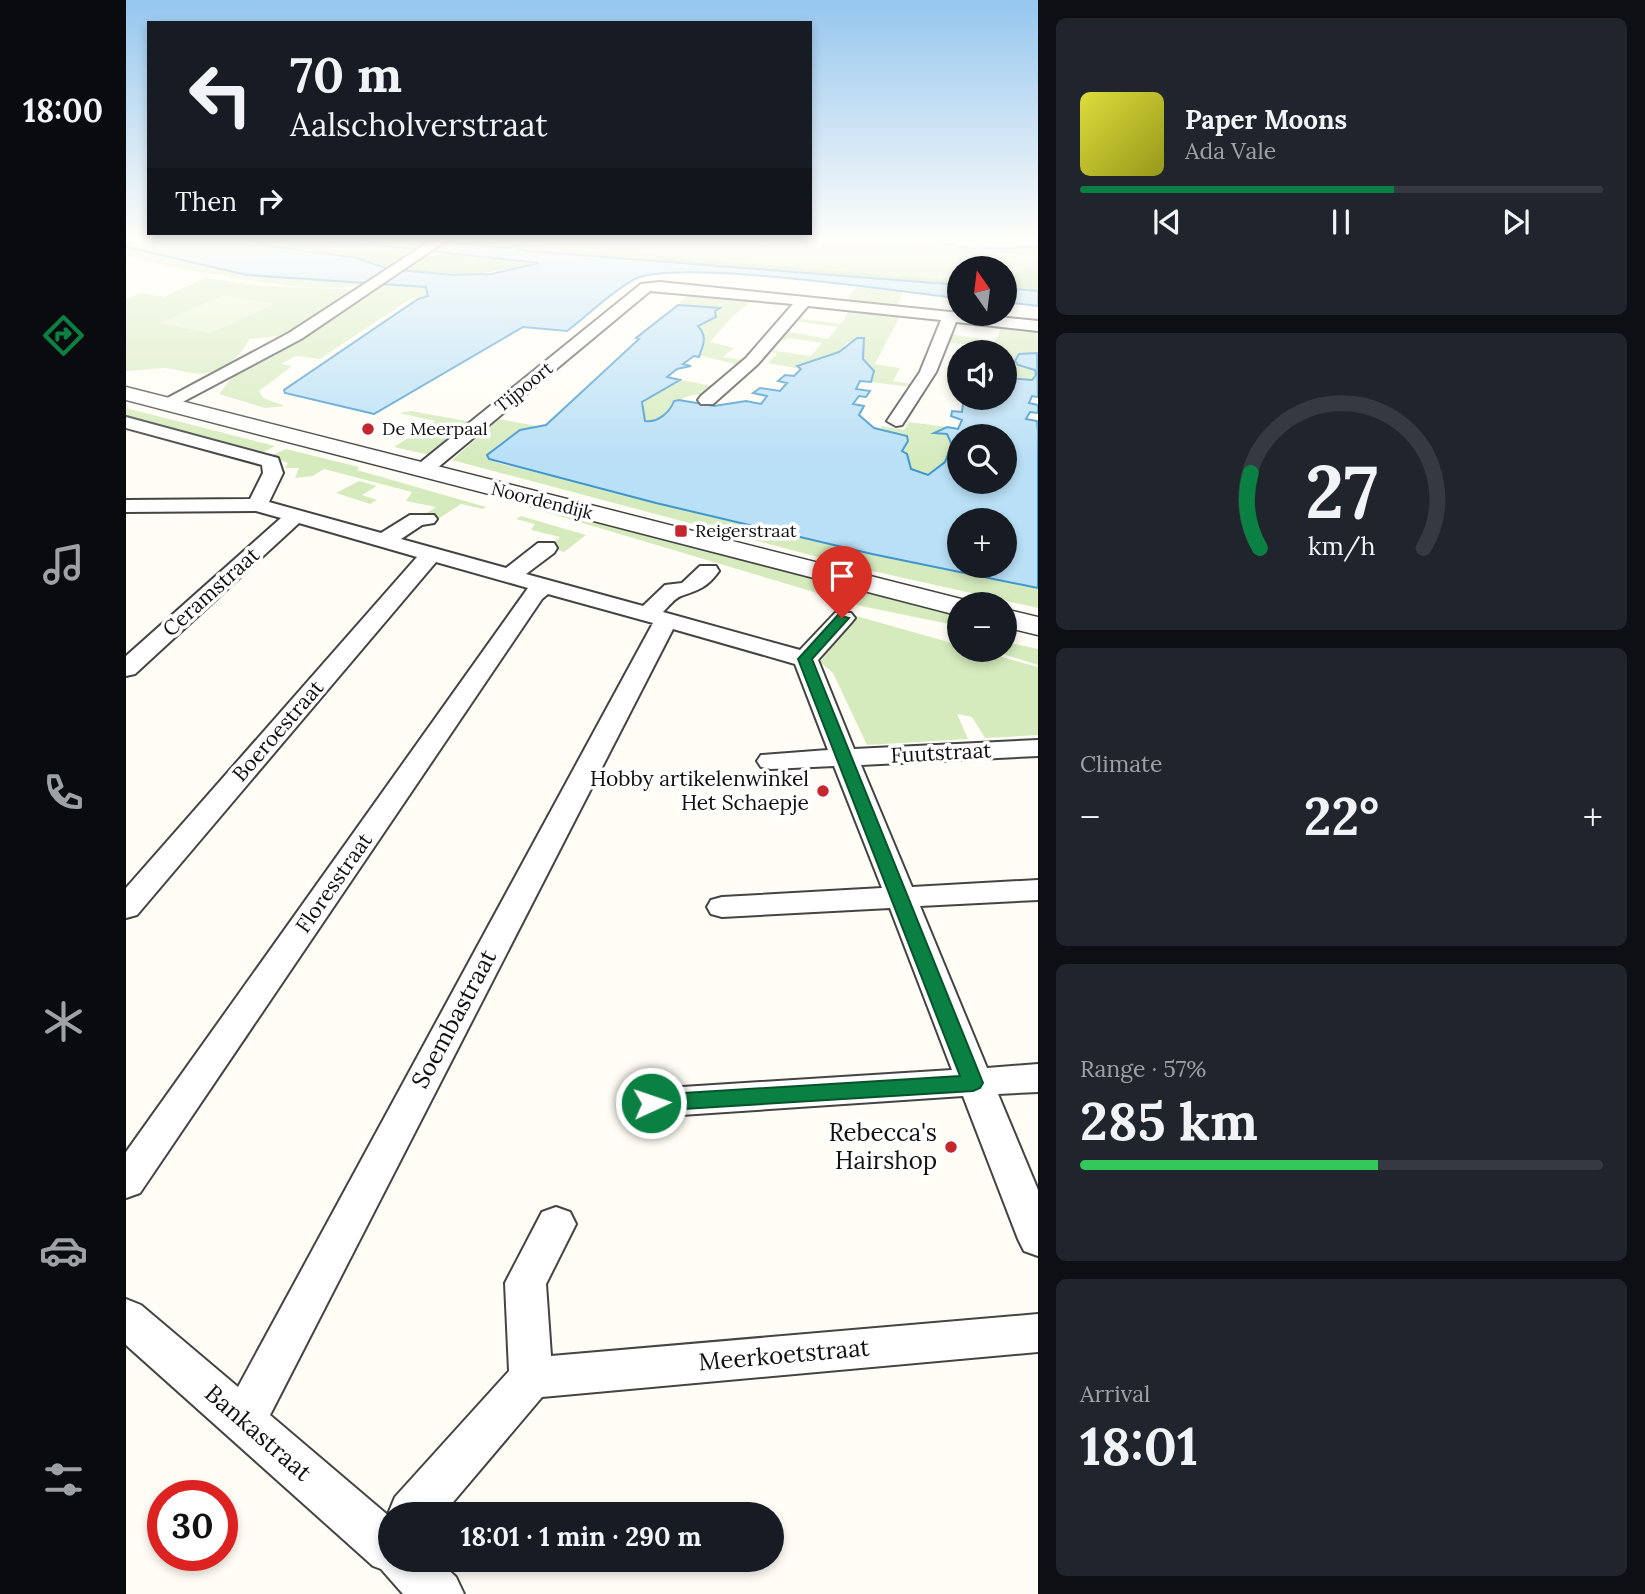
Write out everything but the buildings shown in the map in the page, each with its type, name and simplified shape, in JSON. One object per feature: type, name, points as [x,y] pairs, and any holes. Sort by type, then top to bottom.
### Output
[{"type":"street","points":[[167,403],[295,336],[330,312]]},
{"type":"street","name":"Tijpoort","points":[[423,470],[616,312]]},
{"type":"street","points":[[707,400],[752,361],[794,312]]},
{"type":"street","name":"Tijpoort","points":[[908,312],[947,317]]},
{"type":"street","points":[[897,421],[928,372],[947,324]]},
{"type":"street","name":"Tijpoort","points":[[1017,324],[1038,326]]},
{"type":"street","name":"Noordendijk","points":[[126,393],[947,604]]},
{"type":"street","points":[[131,426],[271,462],[274,469],[257,505]]},
{"type":"street","points":[[126,506],[257,505],[805,659]]},
{"type":"street","name":"Ceramstraat","points":[[126,669],[295,516]]},
{"type":"street","points":[[384,541],[418,519],[427,519]]},
{"type":"street","points":[[509,576],[546,548]]},
{"type":"street","name":"Boeroestraat","points":[[126,908],[431,554]]},
{"type":"street","points":[[657,617],[673,590],[688,589],[708,571]]},
{"type":"street","name":"Floresstraat","points":[[126,1182],[526,606],[544,586]]},
{"type":"street","name":"Soembastraat","points":[[244,1420],[657,617]]},
{"type":"street","points":[[805,659],[842,618]]},
{"type":"street","points":[[1017,621],[1038,626]]},
{"type":"street","points":[[805,659],[973,1083],[1038,1238]]},
{"type":"street","name":"Fuutstraat","points":[[771,761],[1038,748]]},
{"type":"street","points":[[722,907],[1038,890]]},
{"type":"street","points":[[651,1103],[1038,1078]]},
{"type":"street","points":[[428,1502],[531,1378],[525,1283],[556,1224]]},
{"type":"street","name":"Bankastraat","points":[[126,1318],[244,1420],[378,1527]]},
{"type":"street","name":"Meerkoetstraat","points":[[531,1378],[1038,1333]]},
{"type":"street","name":"Bankastraat","points":[[421,1572],[439,1594]]},
{"type":"green space","points":[[126,312],[322,312],[289,335],[249,339],[234,359],[210,372],[201,374],[165,368],[126,371]]},
{"type":"green space","points":[[184,312],[256,312],[211,333],[159,323]]},
{"type":"green space","points":[[339,312],[390,312],[320,359],[296,356],[281,364],[292,366],[259,391],[263,398],[285,406],[265,408],[219,394],[237,371],[301,339]]},
{"type":"green space","points":[[715,312],[737,312],[710,342],[734,348],[723,357],[743,360],[739,365],[698,355],[703,352],[698,325],[715,317]]},
{"type":"green space","points":[[848,312],[880,312],[941,320],[900,316],[875,364],[900,368],[893,381],[911,384],[911,387],[871,382],[874,371],[863,359],[864,338],[848,342],[838,352],[797,366],[801,369],[768,363],[777,354],[769,350],[811,356],[822,343],[777,339],[785,331],[828,339],[838,327],[795,321],[796,318],[841,324]]},
{"type":"green space","points":[[988,326],[1038,330],[1038,354],[1018,365],[1035,370],[1036,375],[1032,380],[1017,379],[1017,340],[996,340],[1001,328]]},
{"type":"green space","points":[[950,334],[989,340],[948,340]]},
{"type":"green space","points":[[680,380],[714,386],[704,395],[683,399],[655,421],[645,421],[642,402]]},
{"type":"green space","points":[[126,408],[275,446],[260,454],[126,417]]},
{"type":"green space","points":[[411,411],[472,422],[434,456],[394,447],[435,421],[399,413]]},
{"type":"green space","points":[[499,419],[543,427],[527,430],[506,440],[487,456],[498,463],[872,554],[947,569],[947,578],[989,578],[1038,588],[1038,608],[1017,603],[1017,592],[967,592],[855,567],[452,460]]},
{"type":"green space","points":[[909,422],[947,427],[937,432],[947,434],[945,462],[928,475],[911,469],[907,454],[902,451],[908,440],[907,436],[881,429],[881,426],[904,430]]},
{"type":"green space","points":[[286,449],[359,467],[357,470],[486,507],[483,509],[461,504],[438,519],[425,514],[436,507],[406,501],[412,492],[324,469],[313,476],[295,478],[299,468],[285,468],[288,463],[270,456]]},
{"type":"green space","points":[[418,474],[947,608],[947,624],[861,606]]},
{"type":"green space","points":[[359,481],[377,486],[362,495],[377,500],[370,504],[336,493]]},
{"type":"green space","points":[[521,516],[586,535],[564,552],[550,547],[560,537],[531,530],[535,524],[516,519]]},
{"type":"green space","points":[[856,616],[947,642],[947,662],[1017,661],[1038,667],[1038,735],[985,738],[972,717],[957,714],[968,739],[867,745],[833,673],[820,662]]},
{"type":"green space","points":[[1017,645],[1038,649],[1038,665],[1017,658]]},
{"type":"water","points":[[398,312],[589,312],[567,331],[523,327],[374,414],[285,393],[284,390]]},
{"type":"water","points":[[669,312],[715,312],[716,317],[698,326],[704,337],[699,357],[694,356],[683,364],[691,366],[677,369],[667,377],[680,380],[642,402],[645,421],[663,416],[674,401],[679,400],[714,406],[746,401],[761,404],[767,396],[753,393],[760,388],[780,391],[787,383],[778,381],[785,375],[794,376],[801,369],[797,366],[839,352],[857,338],[864,338],[863,359],[874,371],[871,382],[860,381],[856,389],[870,391],[866,397],[859,396],[853,404],[864,406],[859,415],[874,428],[907,436],[908,441],[902,451],[907,454],[911,469],[928,475],[945,462],[947,457],[947,494],[1017,494],[1017,424],[960,424],[962,420],[951,416],[952,411],[962,410],[1017,410],[1017,379],[1032,380],[1036,375],[1035,370],[1018,365],[1017,358],[1019,354],[1037,353],[1038,397],[1032,396],[1029,403],[1038,405],[1038,413],[1030,412],[1026,419],[1037,421],[1038,431],[1038,588],[989,578],[1017,578],[1017,508],[947,508],[947,569],[656,503],[489,459],[487,455],[520,430],[546,425],[639,339],[636,338]]},
{"type":"water","points":[[947,427],[947,434],[934,433]]},
{"type":"place","name":"De Meerpaal","points":[[368,429]]},
{"type":"place","name":"Reigerstraat","points":[[681,531]]},
{"type":"place","name":"Hobby artikelenwinkel Het Schaepje","points":[[823,791]]},
{"type":"place","name":"Rebecca's Hairshop","points":[[951,1147]]},
{"type":"route","points":[[651,1103],[973,1083],[805,659],[842,618]]}]
